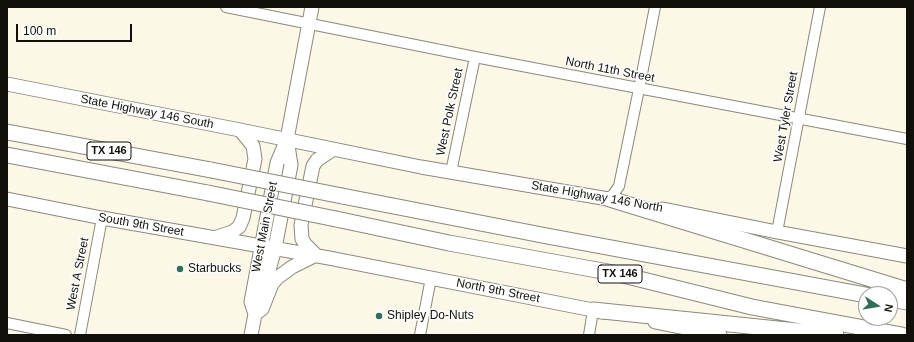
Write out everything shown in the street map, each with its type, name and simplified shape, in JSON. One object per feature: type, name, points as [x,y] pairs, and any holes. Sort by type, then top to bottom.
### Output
[{"type":"highway","name":"TX 146","points":[[7,132],[547,236],[858,294]]},
{"type":"highway","name":"TX 146","points":[[7,155],[208,193],[449,243],[619,274],[752,307],[902,335]]},
{"type":"highway","points":[[610,199],[907,290]]},
{"type":"highway","points":[[594,310],[836,335]]},
{"type":"main road","name":"West Main Street","points":[[255,314],[251,302],[277,163],[287,140],[312,7]]},
{"type":"main road","name":"State Highway 146 South","points":[[7,84],[287,140]]},
{"type":"main road","points":[[217,237],[232,232],[239,227],[243,218],[255,159],[253,146],[240,130]]},
{"type":"main road","name":"West Main Street","points":[[251,335],[255,314],[260,304],[275,248],[291,165],[287,140]]},
{"type":"main road","name":"State Highway 146 North","points":[[287,140],[332,150],[610,199],[907,256]]},
{"type":"main road","points":[[255,314],[262,309],[272,284],[277,278],[292,267],[316,256],[302,239],[301,225],[313,166],[317,160],[332,150]]},
{"type":"main road","name":"South 9th Street","points":[[7,199],[102,218],[275,248]]},
{"type":"main road","name":"North 9th Street","points":[[275,248],[720,335]]},
{"type":"street","name":"North 11th Street","points":[[226,7],[639,89],[907,139]]},
{"type":"street","points":[[610,199],[618,186],[655,7]]},
{"type":"street","name":"West Tyler Street","points":[[777,232],[820,7]]},
{"type":"street","name":"West Polk Street","points":[[451,172],[475,57]]},
{"type":"street","name":"West A Street","points":[[80,335],[102,218]]},
{"type":"street","points":[[420,335],[431,278]]},
{"type":"street","points":[[589,335],[594,310]]},
{"type":"street","points":[[7,323],[66,335]]},
{"type":"place","name":"Starbucks","points":[[180,269]]},
{"type":"place","name":"Shipley Do-Nuts","points":[[379,316]]}]
